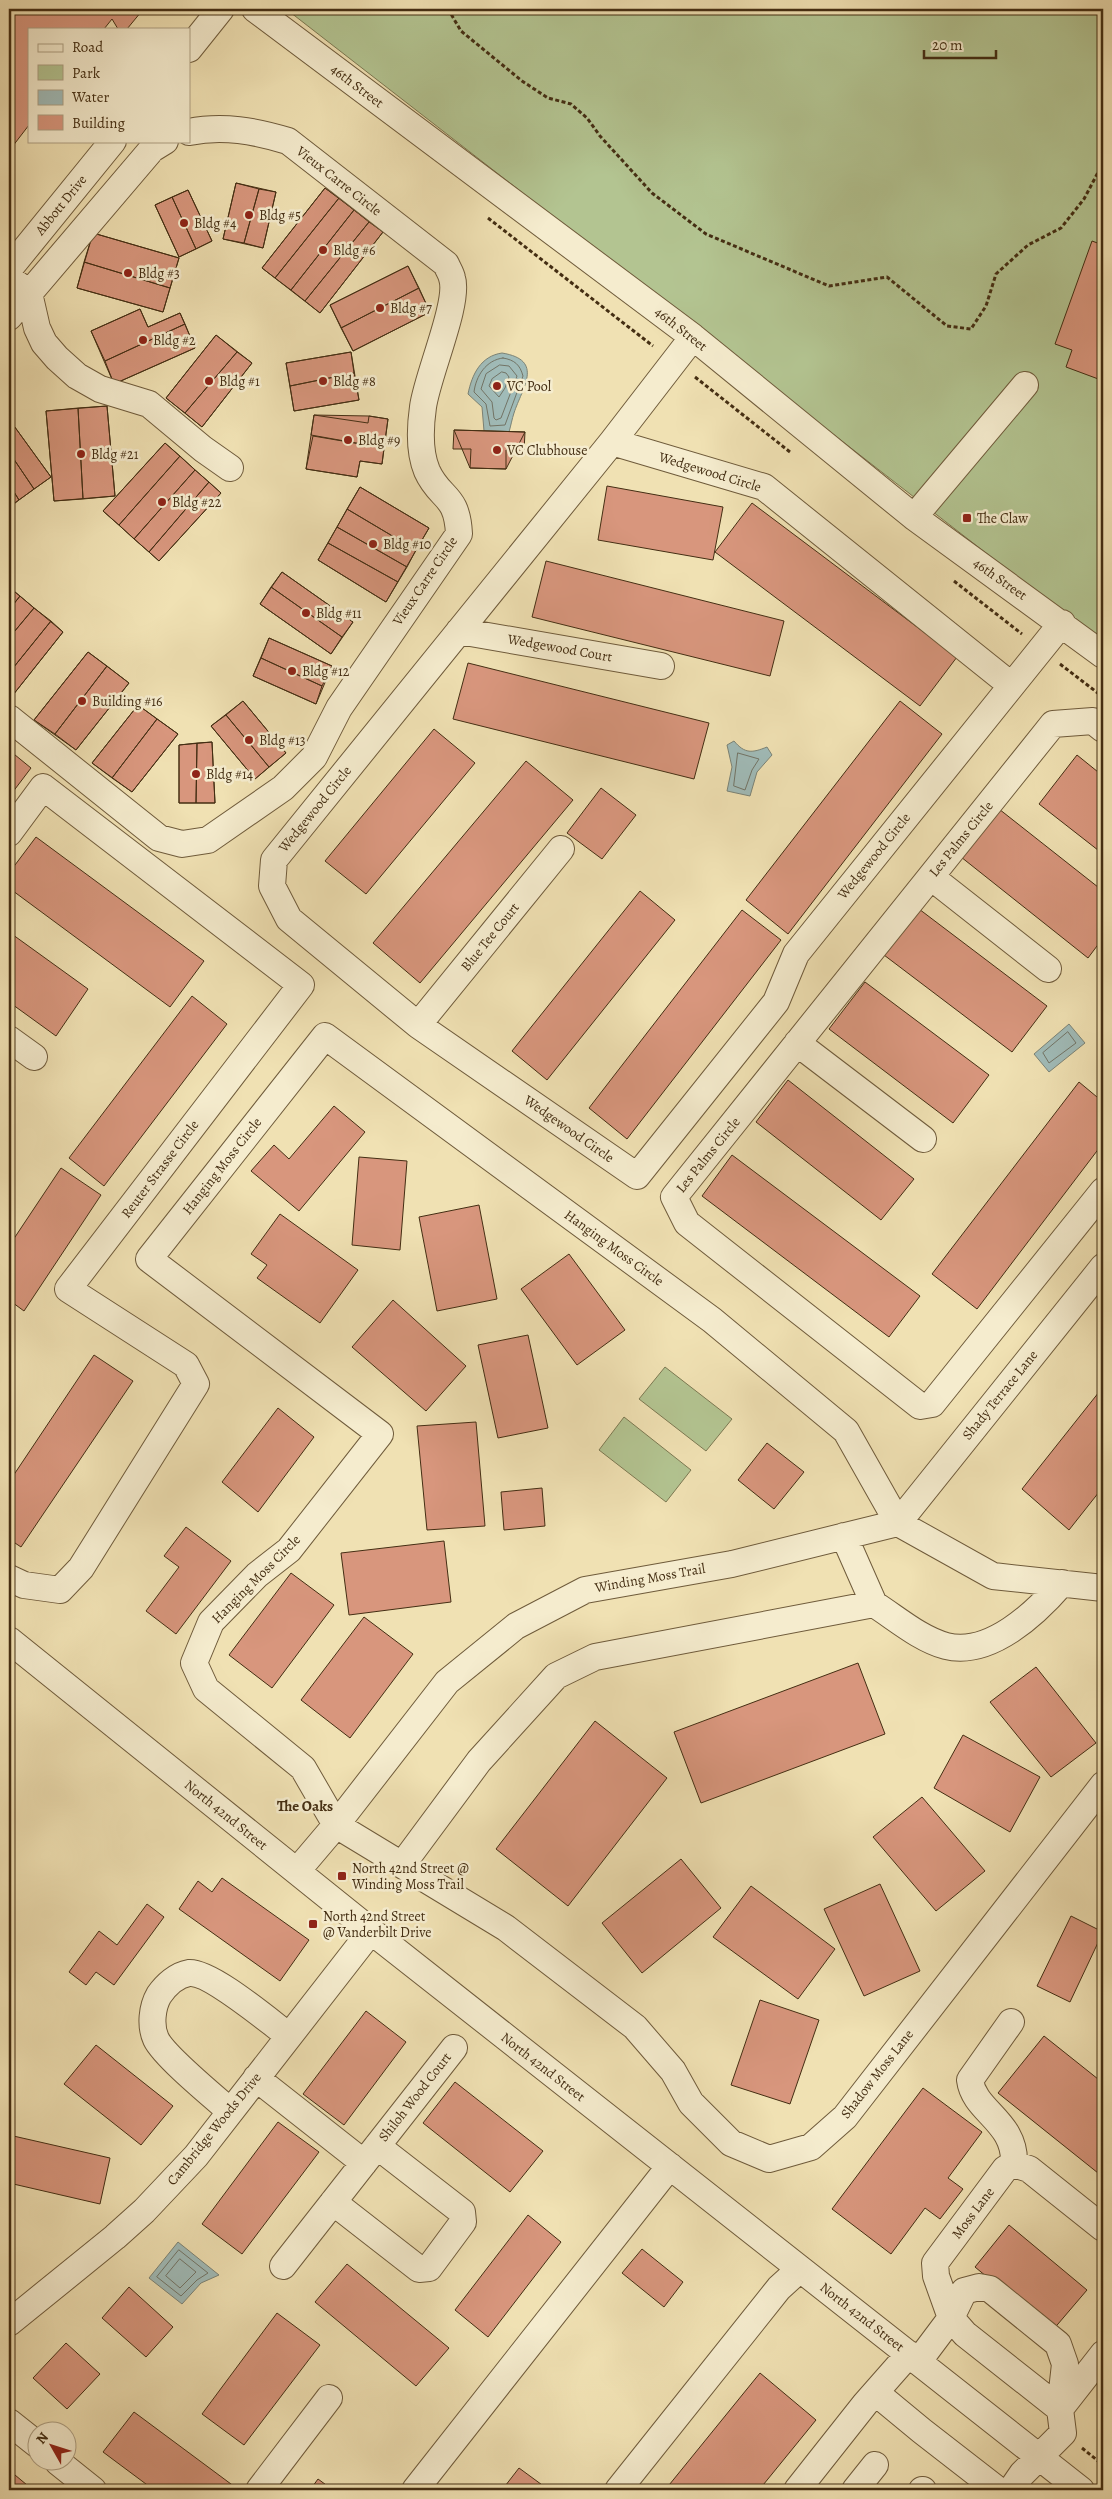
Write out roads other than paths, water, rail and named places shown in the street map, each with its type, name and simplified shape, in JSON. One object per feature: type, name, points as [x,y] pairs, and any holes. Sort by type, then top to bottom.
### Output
[{"type":"street","points":[[190,48],[221,9]]},
{"type":"street","name":"46th Street","points":[[255,9],[693,337],[914,517],[1062,623],[1103,655]]},
{"type":"street","name":"Vieux Carre Circle","points":[[9,718],[160,838],[182,844],[208,840],[283,788],[314,757],[339,708],[459,534],[458,516],[451,500],[428,473],[422,454],[421,437],[423,408],[429,376],[453,298],[453,279],[446,264],[288,141],[261,133],[234,129],[204,129],[190,132]]},
{"type":"street","name":"Abbott Drive","points":[[9,269],[112,142]]},
{"type":"street","points":[[9,318],[19,285],[152,149],[163,142]]},
{"type":"street","points":[[19,285],[44,343],[77,376],[100,389],[149,404],[202,449],[230,468]]},
{"type":"street","name":"Wedgewood Circle","points":[[674,1197],[652,1187],[418,1025],[289,919],[272,886],[274,860],[612,442],[693,337]]},
{"type":"street","points":[[914,517],[1025,385]]},
{"type":"street","name":"Wedgewood Circle","points":[[612,442],[764,487],[1012,685]]},
{"type":"street","name":"Wedgewood Circle","points":[[637,1176],[776,1002],[796,954],[1062,623]]},
{"type":"street","name":"Wedgewood Court","points":[[459,631],[661,666]]},
{"type":"street","name":"Les Palms Circle","points":[[1103,728],[1093,720],[1053,724],[674,1197],[687,1223],[920,1406],[932,1404],[1103,1191]]},
{"type":"street","name":"Reuter Strasse Circle","points":[[9,833],[43,787],[301,985],[68,1290],[186,1365],[196,1384],[76,1573],[60,1590],[24,1585],[9,1578]]},
{"type":"street","name":"Blue Tee Court","points":[[418,1025],[561,849]]},
{"type":"street","points":[[930,876],[1048,969]]},
{"type":"street","name":"Hanging Moss Circle","points":[[336,1825],[302,1768],[206,1689],[194,1663],[211,1622],[257,1575],[289,1550],[380,1434],[149,1259],[326,1036],[712,1320],[846,1431],[898,1523]]},
{"type":"street","points":[[9,1039],[34,1057]]},
{"type":"street","points":[[797,1043],[923,1139]]},
{"type":"street","name":"Shady Terrace Lane","points":[[898,1523],[1103,1267]]},
{"type":"street","points":[[898,1523],[993,1576],[1103,1588]]},
{"type":"street","name":"Winding Moss Trail","points":[[297,1871],[336,1825],[447,1682],[516,1626],[585,1590],[732,1564],[898,1523]]},
{"type":"street","points":[[844,1536],[874,1604],[928,1639],[947,1646],[964,1647],[982,1643],[1009,1632],[1041,1608],[1062,1583]]},
{"type":"street","points":[[402,1865],[479,1761],[556,1676],[595,1658],[874,1604]]},
{"type":"street","name":"North 42nd Street","points":[[9,1640],[371,1931],[1081,2490]]},
{"type":"street","name":"Shadow Moss Lane","points":[[336,1825],[506,1928],[635,2027],[673,2070],[691,2103],[732,2143],[769,2159],[812,2147],[844,2117],[1103,1785]]},
{"type":"street","name":"Cambridge Woods Drive","points":[[9,2323],[115,2237],[144,2211],[196,2156],[371,1931]]},
{"type":"street","points":[[230,2111],[166,2052],[156,2040],[152,2022],[155,2002],[162,1991],[177,1977],[190,1973],[202,1976],[229,1992],[289,2036]]},
{"type":"street","points":[[1011,2022],[970,2080],[979,2099],[1011,2139],[1014,2151],[1014,2164],[1029,2169],[1103,2228]]},
{"type":"street","name":"Shiloh Wood Court","points":[[283,2266],[454,2048]]},
{"type":"street","name":"Shiloh Wood Court","points":[[256,2078],[462,2212],[463,2222],[429,2268],[419,2269],[333,2202]]},
{"type":"street","name":"Moss Lane","points":[[951,2318],[936,2276],[935,2263],[1005,2169],[1014,2164]]},
{"type":"street","points":[[415,2490],[670,2166]]},
{"type":"street","points":[[618,2490],[779,2288],[800,2269]]},
{"type":"street","points":[[797,2490],[876,2393],[914,2358],[951,2318],[964,2291],[979,2287],[990,2289],[1058,2344],[1065,2364],[1060,2409],[1063,2433],[1039,2456],[1011,2490]]},
{"type":"street","points":[[951,2318],[965,2334],[1060,2409]]},
{"type":"street","points":[[1060,2409],[1103,2354]]},
{"type":"street","points":[[876,2393],[998,2490]]},
{"type":"street","points":[[259,2490],[328,2398]]},
{"type":"street","points":[[9,2422],[28,2437]]},
{"type":"street","points":[[855,2490],[875,2465]]},
{"type":"street","points":[[70,2472],[93,2490]]},
{"type":"water","name":"VC Pool","points":[[502,353],[523,362],[527,368],[525,385],[509,432],[484,431],[482,407],[468,394],[475,373],[483,362]]},
{"type":"water","points":[[734,741],[749,751],[767,747],[772,755],[757,772],[750,796],[727,791],[732,767],[727,745]]},
{"type":"water","points":[[1069,1024],[1085,1043],[1049,1072],[1034,1054]]},
{"type":"water","points":[[178,2242],[219,2275],[201,2283],[182,2304],[149,2278]]},
{"type":"place","name":"Bldg #5","points":[[249,215]]},
{"type":"place","name":"Bldg #4","points":[[184,223]]},
{"type":"place","name":"Bldg #6","points":[[323,250]]},
{"type":"place","name":"Bldg #3","points":[[128,273]]},
{"type":"place","name":"Bldg #7","points":[[380,308]]},
{"type":"place","name":"Bldg #2","points":[[143,340]]},
{"type":"place","name":"Bldg #1","points":[[209,381]]},
{"type":"place","name":"Bldg #8","points":[[323,381]]},
{"type":"place","name":"VC Pool","points":[[497,386]]},
{"type":"place","name":"Bldg #9","points":[[348,440]]},
{"type":"place","name":"VC Clubhouse","points":[[497,450]]},
{"type":"place","name":"Bldg #21","points":[[81,454]]},
{"type":"place","name":"Bldg #22","points":[[162,502]]},
{"type":"place","name":"The Claw","points":[[967,518]]},
{"type":"place","name":"Bldg #10","points":[[373,544]]},
{"type":"place","name":"Bldg #11","points":[[306,613]]},
{"type":"place","name":"Bldg #12","points":[[292,671]]},
{"type":"place","name":"Building #16","points":[[82,701]]},
{"type":"place","name":"Bldg #13","points":[[249,740]]},
{"type":"place","name":"Bldg #14","points":[[196,774]]},
{"type":"place","name":"North 42nd Street @ Winding Moss Trail","points":[[342,1876]]},
{"type":"place","name":"North 42nd Street @ Vanderbilt Drive","points":[[313,1924]]},
{"type":"district","name":"The Oaks","points":[[305,1806]]}]
